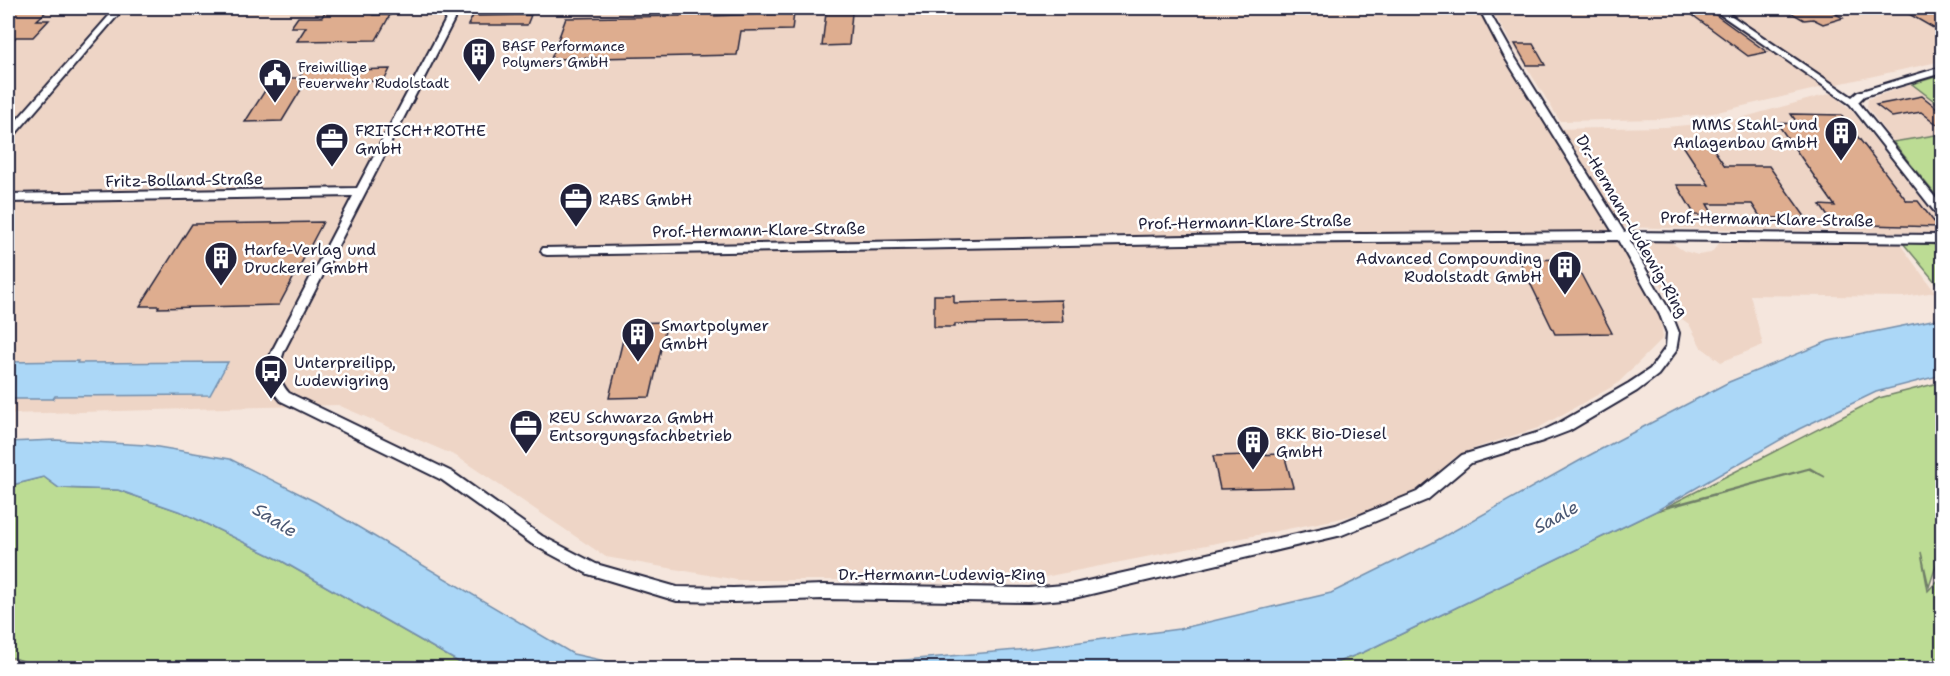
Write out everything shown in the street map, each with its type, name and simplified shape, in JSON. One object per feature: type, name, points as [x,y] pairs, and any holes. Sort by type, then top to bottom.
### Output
[{"type":"street","points":[[8,136],[120,8]]},
{"type":"street","name":"Dr.-Hermann-Ludewig-Ring","points":[[456,8],[277,356],[272,369],[272,382],[278,392],[447,476],[537,540],[593,569],[677,594],[733,595],[824,592],[1029,595],[1074,591],[1337,531],[1422,496],[1467,459],[1543,436],[1564,427],[1633,387],[1654,372],[1672,348],[1673,333],[1666,315],[1620,234],[1509,56],[1483,8]]},
{"type":"street","points":[[1715,8],[1852,102],[1942,213]]},
{"type":"street","points":[[1852,102],[1861,94],[1942,70]]},
{"type":"street","points":[[8,119],[21,119]]},
{"type":"street","name":"Fritz-Bolland-Straße","points":[[8,198],[360,192]]},
{"type":"street","name":"Prof.-Hermann-Klare-Straße","points":[[547,251],[1620,234],[1942,239]]},
{"type":"shaded area","points":[[8,8],[1479,8],[1551,129],[1666,127],[1730,121],[1832,93],[1853,112],[1942,224],[1937,233],[1610,227],[1660,312],[1663,338],[1617,384],[1538,428],[1478,447],[1454,458],[1428,482],[1406,497],[1376,509],[1338,519],[1029,580],[737,580],[606,557],[456,456],[338,405],[8,414]]},
{"type":"shaded area","points":[[1490,8],[1709,8],[1824,87],[1713,113],[1660,119],[1560,121]]},
{"type":"shaded area","points":[[1721,8],[1942,8],[1942,61],[1833,85]]},
{"type":"shaded area","points":[[1912,84],[1942,107],[1942,134],[1893,142],[1867,107],[1868,99]]},
{"type":"shaded area","points":[[1737,239],[1899,243],[1935,292],[1904,297],[1750,295],[1763,345],[1721,362],[1701,347],[1689,324],[1678,316],[1640,246],[1645,242],[1667,240],[1684,251],[1698,255],[1711,253],[1721,241]]},
{"type":"green space","points":[[1942,75],[1942,107],[1912,84]]},
{"type":"green space","points":[[1942,134],[1942,203],[1893,142]]},
{"type":"green space","points":[[1903,243],[1942,245],[1942,289],[1941,289]]},
{"type":"green space","points":[[1942,382],[1942,548],[1929,587],[1921,552],[1928,591],[1942,576],[1942,662],[1938,668],[1322,668],[1364,652],[1656,511],[1809,469],[1825,477],[1810,468],[1666,507],[1879,398]]},
{"type":"green space","points":[[44,477],[59,488],[118,490],[184,513],[280,560],[469,668],[44,668],[8,658],[8,486]]},
{"type":"water","name":"Saale","points":[[1942,318],[1942,375],[1876,392],[1799,429],[1656,511],[1364,652],[1322,668],[816,668],[1028,649],[1179,629],[1331,593],[1432,543],[1588,456],[1729,382],[1829,341]]},
{"type":"water","points":[[78,361],[77,363],[228,362],[210,395],[55,396],[53,399],[8,399],[8,362]]},
{"type":"water","name":"Saale","points":[[56,440],[146,445],[230,459],[316,502],[573,654],[637,668],[469,668],[280,560],[184,513],[118,490],[59,488],[44,477],[8,486],[8,442]]},
{"type":"building","points":[[8,8],[50,8],[37,20],[49,20],[33,37],[16,37],[8,46]]},
{"type":"building","points":[[682,8],[714,8],[712,16],[794,13],[792,30],[741,31],[737,55],[551,59],[566,18],[680,16]]},
{"type":"building","points":[[1683,8],[1706,8],[1767,52],[1748,56]]},
{"type":"building","points":[[1783,8],[1826,8],[1843,18],[1823,24],[1813,19],[1804,20]]},
{"type":"building","points":[[1942,8],[1942,33],[1909,14]]},
{"type":"building","points":[[376,11],[373,15],[390,15],[376,40],[297,41],[306,27],[291,27],[298,17],[322,17],[325,12]]},
{"type":"building","points":[[826,13],[852,13],[849,45],[822,46]]},
{"type":"building","points":[[531,15],[527,25],[468,25],[473,16]]},
{"type":"building","points":[[1515,44],[1533,44],[1545,65],[1527,65]]},
{"type":"building","points":[[390,69],[384,81],[305,83],[282,121],[245,122],[273,78],[299,78],[303,71]]},
{"type":"building","points":[[1922,96],[1942,112],[1942,128],[1921,112],[1892,117],[1876,105]]},
{"type":"building","name":"MMS Stahl- und Anlagenbau GmbH","points":[[1791,114],[1841,115],[1907,201],[1918,201],[1938,227],[1833,224],[1820,205],[1835,206],[1777,123],[1798,124]]},
{"type":"building","points":[[1682,144],[1710,144],[1725,166],[1769,166],[1806,218],[1761,218],[1752,204],[1707,204],[1714,216],[1695,215],[1677,185],[1709,185]]},
{"type":"building","points":[[323,222],[279,305],[158,308],[159,306],[140,306],[192,224]]},
{"type":"building","name":"Advanced Compounding Rudolstadt GmbH","points":[[1573,259],[1612,333],[1555,334],[1519,260]]},
{"type":"building","points":[[934,295],[954,295],[954,303],[1061,300],[1063,322],[955,324],[955,327],[934,327]]},
{"type":"building","name":"Smartpolymer GmbH","points":[[667,322],[650,397],[609,398],[627,323]]},
{"type":"building","name":"BKK Bio-Diesel GmbH","points":[[1284,454],[1293,487],[1220,489],[1213,456]]},
{"type":"place","name":"BASF Performance Polymers GmbH","points":[[479,83]]},
{"type":"place","name":"Freiwillige Feuerwehr Rudolstadt","points":[[275,104]]},
{"type":"place","name":"MMS Stahl- und Anlagenbau GmbH","points":[[1841,162]]},
{"type":"place","name":"FRITSCH+ROTHE GmbH","points":[[332,168]]},
{"type":"place","name":"RABS GmbH","points":[[576,228]]},
{"type":"place","name":"Harfe-Verlag und Druckerei GmbH","points":[[221,287]]},
{"type":"place","name":"Advanced Compounding Rudolstadt GmbH","points":[[1565,296]]},
{"type":"place","name":"Smartpolymer GmbH","points":[[638,363]]},
{"type":"place","name":"Unterpreilipp, Ludewigring","points":[[271,400]]},
{"type":"place","name":"REU Schwarza GmbH Entsorgungsfachbetrieb","points":[[526,455]]},
{"type":"place","name":"BKK Bio-Diesel GmbH","points":[[1253,471]]}]
